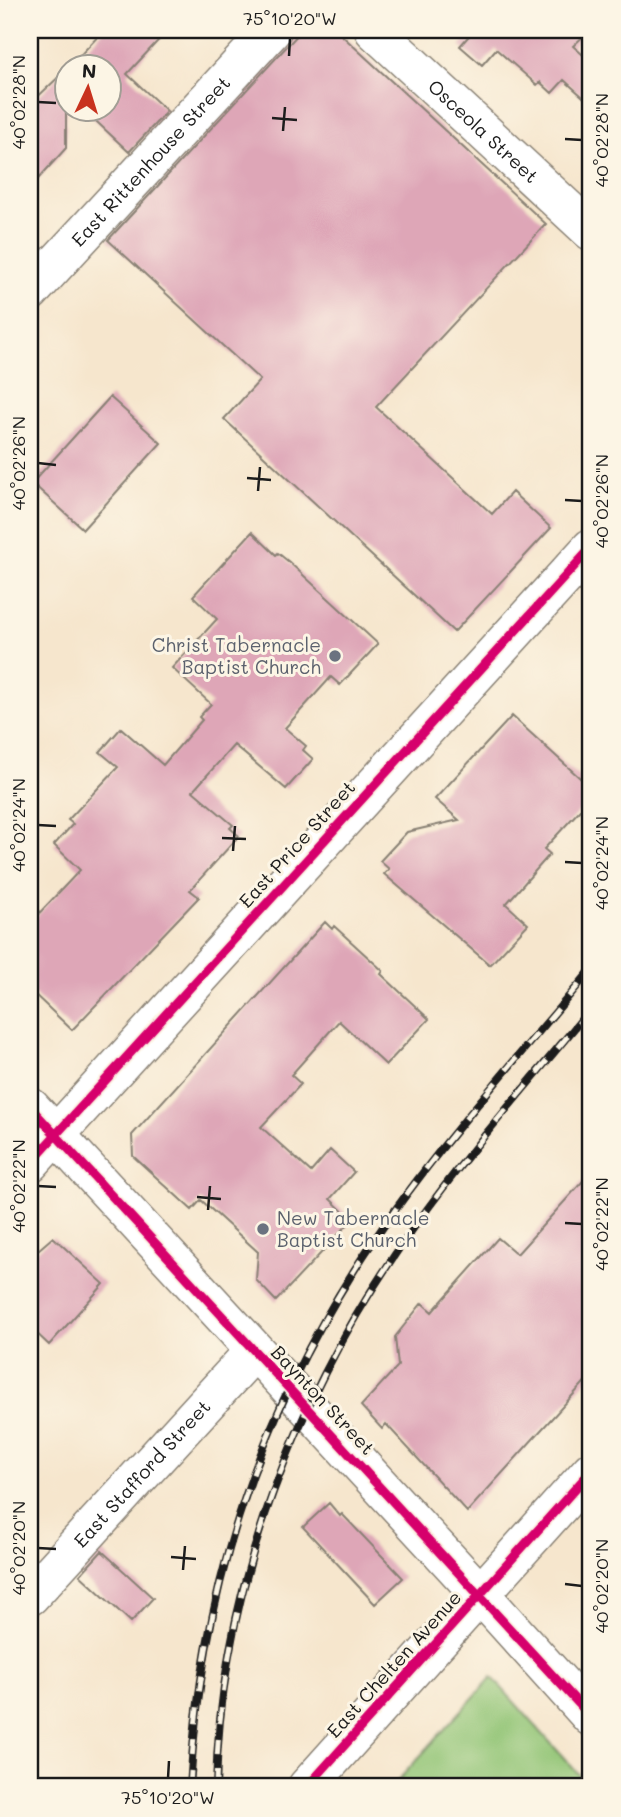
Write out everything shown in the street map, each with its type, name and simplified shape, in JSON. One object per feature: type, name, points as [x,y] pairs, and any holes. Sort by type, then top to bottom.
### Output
[{"type":"street","name":"East Rittenhouse Street","points":[[30,292],[272,30]]},
{"type":"street","name":"Osceola Street","points":[[374,30],[591,231]]},
{"type":"street","name":"East Price Street","points":[[30,1163],[591,548]]},
{"type":"street","name":"Baynton Street","points":[[30,1107],[591,1717]]},
{"type":"street","name":"East Stafford Street","points":[[30,1596],[254,1351]]},
{"type":"street","name":"East Chelten Avenue","points":[[307,1787],[591,1471]]},
{"type":"green space","points":[[492,1677],[590,1787],[392,1787]]},
{"type":"building","points":[[104,30],[168,30],[127,74],[167,111],[129,152],[97,122],[122,122],[122,52],[83,52]]},
{"type":"building","points":[[302,30],[336,30],[546,224],[376,407],[492,514],[512,492],[551,528],[454,632],[224,419],[260,380],[108,240]]},
{"type":"building","points":[[474,30],[590,30],[573,46],[591,62],[591,104],[564,80],[552,93],[540,82],[537,85],[496,49],[482,65],[460,46]]},
{"type":"building","points":[[52,83],[52,122],[66,122],[66,148],[30,188],[30,104]]},
{"type":"building","points":[[110,397],[161,443],[83,529],[32,483]]},
{"type":"building","points":[[252,532],[276,555],[278,553],[289,562],[378,644],[340,685],[331,677],[285,728],[306,746],[303,750],[313,759],[286,789],[234,745],[193,791],[233,825],[230,828],[239,836],[190,890],[199,897],[72,1030],[30,990],[30,923],[80,870],[54,845],[73,824],[68,820],[118,767],[100,752],[121,728],[163,765],[202,720],[199,717],[211,704],[172,668],[217,619],[193,596]]},
{"type":"building","points":[[512,716],[591,788],[591,798],[544,849],[550,854],[506,904],[528,924],[490,965],[384,874],[389,869],[380,861],[407,832],[459,820],[435,799]]},
{"type":"building","points":[[325,922],[332,929],[334,926],[383,971],[381,974],[429,1019],[386,1065],[339,1021],[291,1075],[301,1084],[261,1127],[311,1172],[330,1150],[354,1172],[330,1199],[352,1220],[276,1301],[256,1280],[258,1252],[201,1200],[192,1210],[133,1156],[132,1135]]},
{"type":"building","points":[[591,1172],[591,1375],[467,1512],[386,1424],[382,1429],[361,1406],[398,1366],[395,1337],[422,1303],[432,1312],[498,1238],[517,1254]]},
{"type":"building","points":[[53,1237],[104,1284],[49,1345],[30,1327],[30,1257]]},
{"type":"building","points":[[329,1503],[403,1578],[375,1604],[303,1527]]},
{"type":"building","points":[[102,1551],[153,1598],[131,1622],[80,1575]]},
{"type":"railway","points":[[190,1787],[196,1717],[206,1649],[220,1583],[238,1518],[288,1391],[319,1329],[381,1229],[438,1153],[591,970]]},
{"type":"railway","points":[[216,1787],[221,1712],[232,1638],[250,1564],[273,1492],[335,1353],[373,1288],[415,1226],[479,1143],[591,1008]]},
{"type":"cycle path","points":[[30,1163],[591,548]]},
{"type":"cycle path","points":[[30,1107],[591,1717]]},
{"type":"cycle path","points":[[307,1787],[591,1471]]},
{"type":"place","name":"Christ Tabernacle Baptist Church","points":[[335,656]]},
{"type":"place","name":"New Tabernacle Baptist Church","points":[[263,1229]]}]
